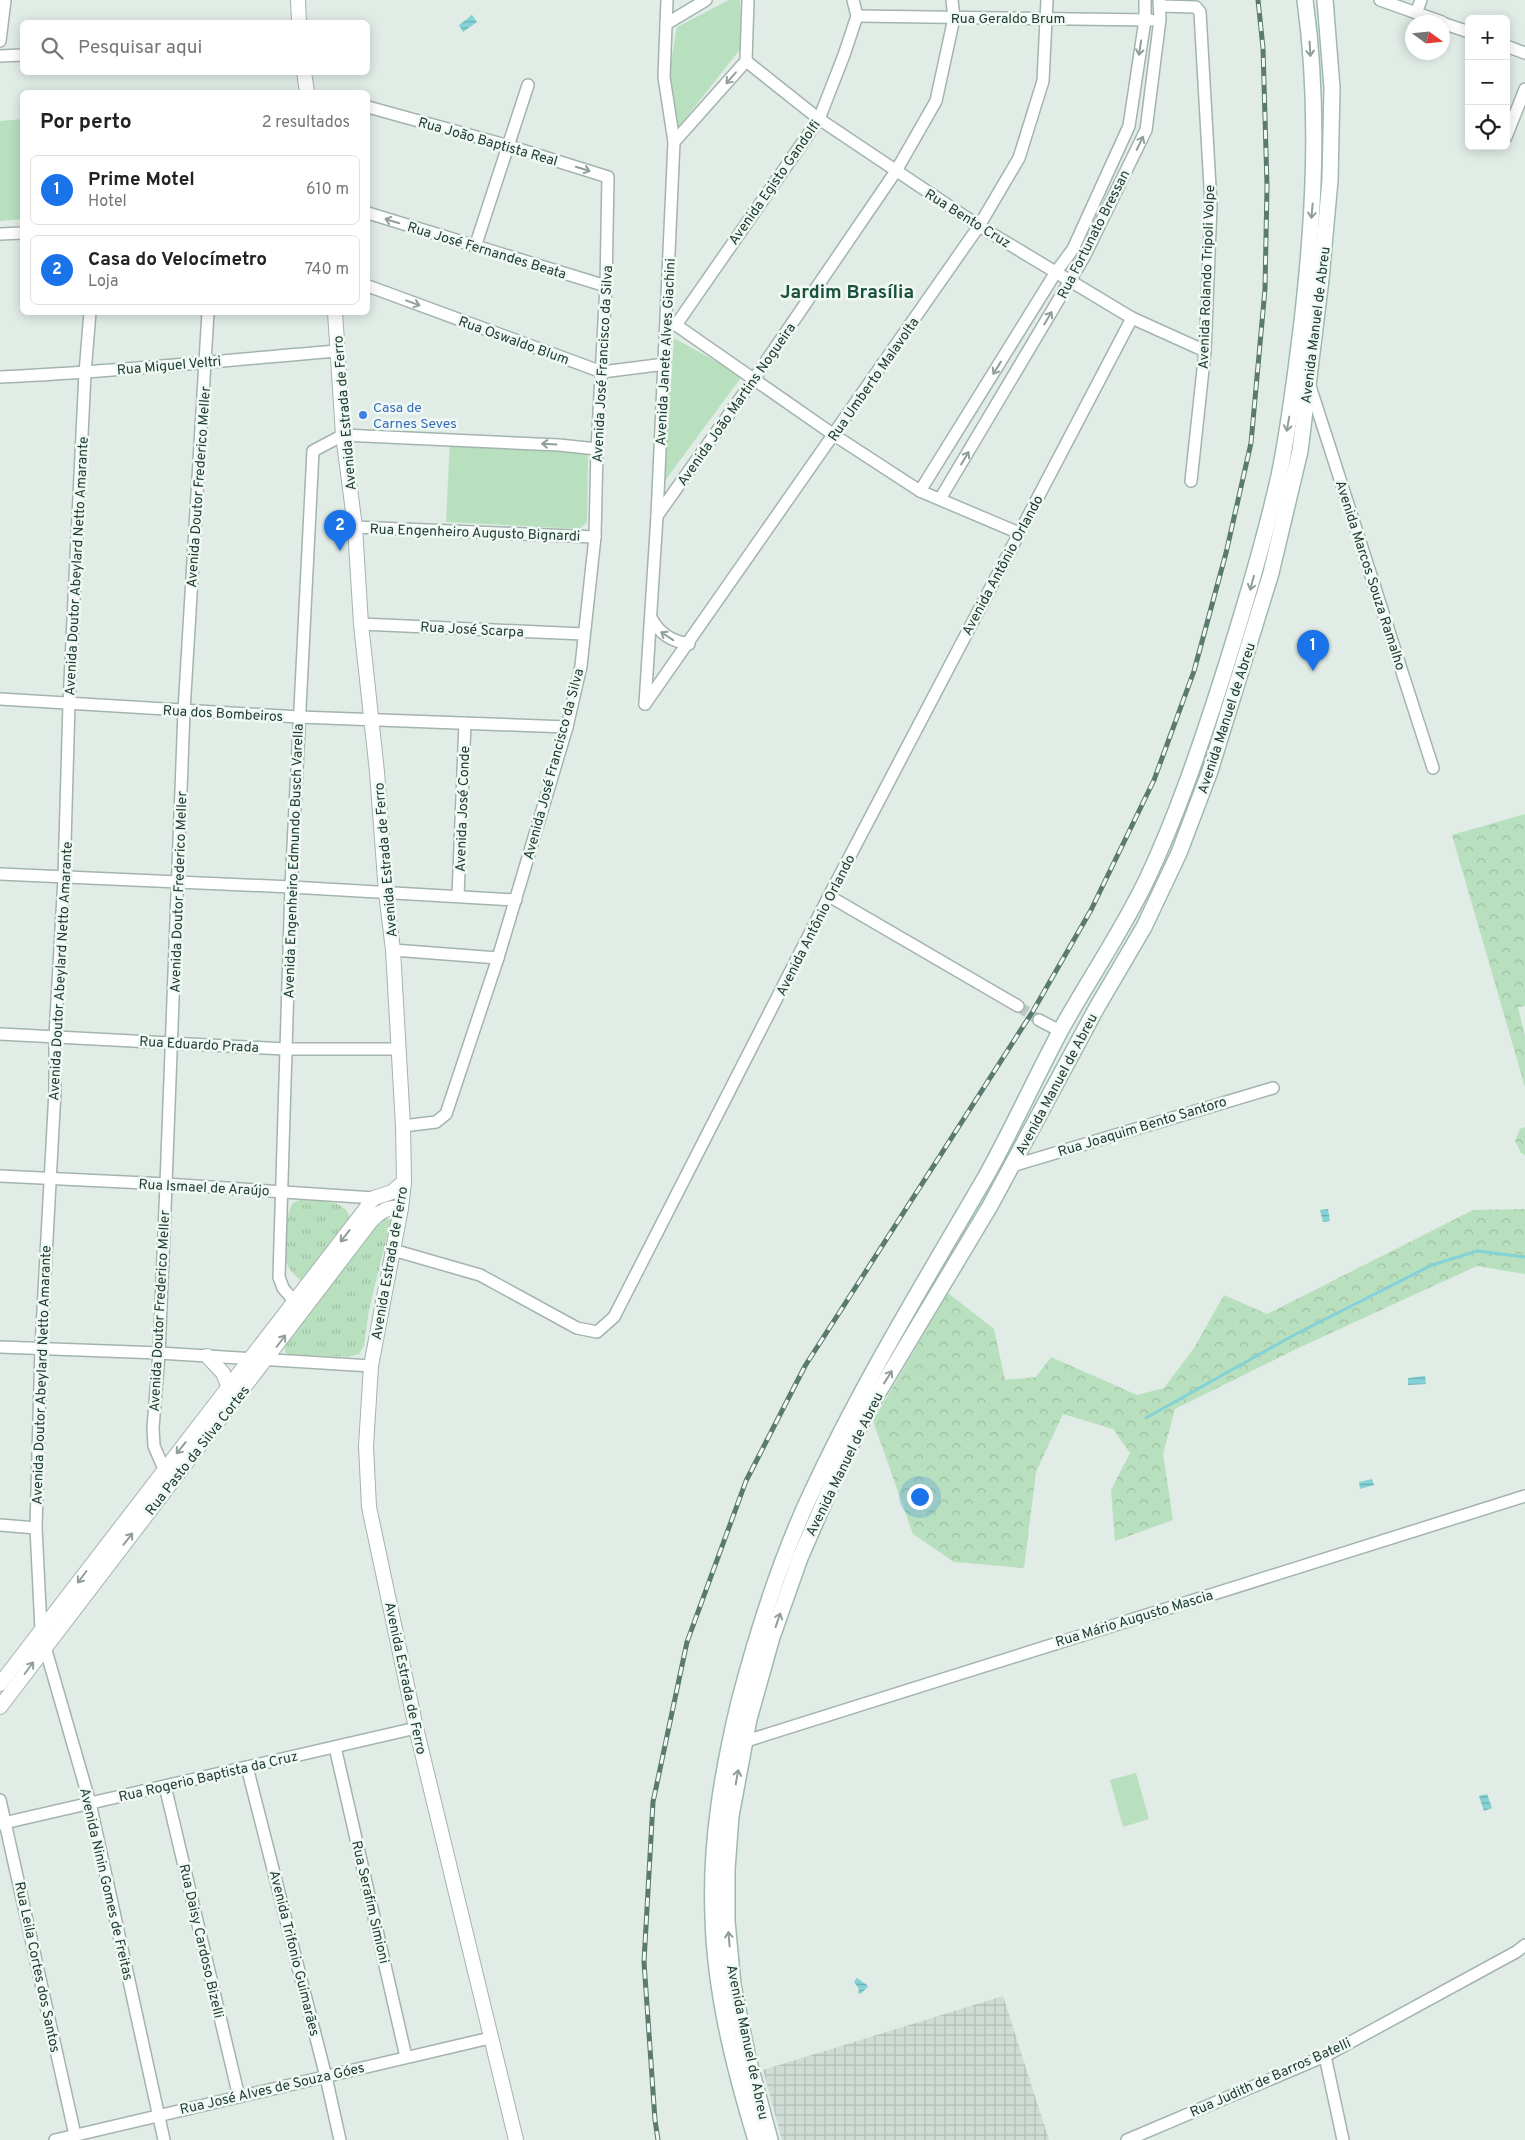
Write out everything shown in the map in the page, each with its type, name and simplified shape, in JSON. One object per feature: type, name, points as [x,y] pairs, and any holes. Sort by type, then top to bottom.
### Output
[{"type":"main road","name":"Avenida Manuel de Abreu","points":[[756,2140],[741,2091],[720,1990],[713,1919],[714,1852],[720,1794],[732,1730],[750,1658],[778,1574],[807,1503],[841,1432],[989,1170],[1036,1082],[1060,1031],[1145,882],[1196,760],[1247,602],[1279,476],[1292,400],[1306,289],[1314,194],[1313,109],[1306,0]]},
{"type":"main road","name":"Avenida Manuel de Abreu","points":[[770,2140],[748,2058],[733,1985],[727,1921],[727,1869],[731,1816],[743,1742],[778,1620],[800,1558],[835,1477],[869,1408],[1012,1166],[1096,1009],[1144,927],[1186,835],[1213,762],[1270,574],[1300,451],[1322,278],[1330,180],[1332,88],[1325,0]]},
{"type":"street","points":[[0,41],[5,0]]},
{"type":"street","points":[[298,0],[299,20]]},
{"type":"street","name":"Avenida Janete Alves Giachini","points":[[645,704],[658,516],[664,364],[671,323],[674,142],[664,77],[667,0]]},
{"type":"street","points":[[666,24],[706,0]]},
{"type":"street","points":[[674,142],[746,61],[748,0]]},
{"type":"street","name":"Avenida Egisto Gandolfi","points":[[671,323],[819,120],[844,56],[856,16],[853,0]]},
{"type":"street","name":"Avenida João Martins Nogueira","points":[[658,516],[754,380],[896,171],[936,101],[954,18],[952,0]]},
{"type":"street","name":"Rua Umberto Malavolta","points":[[645,704],[689,644],[979,226],[1019,158],[1043,81],[1048,18],[1047,0]]},
{"type":"street","name":"Rua Fortunato Bressan","points":[[920,491],[1056,272],[1073,249],[1129,126],[1145,20],[1145,0]]},
{"type":"street","points":[[1380,0],[1421,15]]},
{"type":"street","points":[[1416,13],[1421,0]]},
{"type":"street","name":"Rua Fortunato Bressan","points":[[940,499],[1084,258],[1146,130],[1160,19],[1160,3]]},
{"type":"street","name":"Avenida Rolando Tripoli Volpe","points":[[1160,3],[1196,7],[1200,12],[1211,205],[1205,351],[1191,481]]},
{"type":"street","name":"Rua Geraldo Brum","points":[[856,16],[1160,19]]},
{"type":"street","points":[[1450,26],[1465,31]]},
{"type":"street","points":[[1510,47],[1525,53]]},
{"type":"street","points":[[0,56],[20,55]]},
{"type":"street","name":"Rua Bento Cruz","points":[[746,61],[819,120],[979,226],[1132,318],[1205,351]]},
{"type":"street","points":[[305,75],[308,90]]},
{"type":"street","points":[[475,247],[528,85]]},
{"type":"street","points":[[1510,127],[1525,89]]},
{"type":"street","name":"Rua João Baptista Real","points":[[370,108],[608,176]]},
{"type":"street","name":"Avenida José Francisco da Silva","points":[[403,1126],[436,1122],[446,1114],[516,900],[566,727],[581,666],[595,537],[597,449],[606,286],[608,176]]},
{"type":"street","name":"Rua José Fernandes Beata","points":[[370,214],[606,286]]},
{"type":"street","points":[[0,234],[20,234]]},
{"type":"street","name":"Rua Oswaldo Blum","points":[[370,287],[602,372],[664,364]]},
{"type":"street","name":"Avenida Doutor Abeylard Netto Amarante","points":[[41,1629],[36,1528],[41,1348],[55,1091],[55,1036],[64,878],[69,703],[85,373],[90,315]]},
{"type":"street","name":"Avenida Doutor Frederico Meller","points":[[164,1469],[154,1446],[152,1428],[159,1353],[179,883],[184,711],[208,315]]},
{"type":"street","name":"Avenida Estrada de Ferro","points":[[334,315],[343,435],[355,527],[361,624],[393,950],[403,1126],[404,1182],[401,1208],[371,1366],[366,1446],[369,1507],[416,1728],[516,2140]]},
{"type":"street","name":"Avenida Antônio Orlando","points":[[393,1250],[480,1275],[577,1328],[597,1332],[614,1317],[829,896],[1132,318]]},
{"type":"street","points":[[671,323],[834,435],[920,491],[1019,533]]},
{"type":"street","name":"Rua Miguel Veltri","points":[[0,377],[85,373],[338,351]]},
{"type":"street","name":"Avenida Marcos Souza Ramalho","points":[[1309,382],[1433,768]]},
{"type":"street","points":[[343,435],[558,445],[597,449]]},
{"type":"street","name":"Avenida Engenheiro Edmundo Busch Varella","points":[[294,1301],[283,1288],[279,1277],[291,887],[313,451],[343,435]]},
{"type":"street","name":"Rua Engenheiro Augusto Bignardi","points":[[355,527],[595,537]]},
{"type":"street","points":[[651,618],[656,627],[670,639],[689,644]]},
{"type":"street","name":"Rua José Scarpa","points":[[361,624],[583,634]]},
{"type":"street","name":"Rua dos Bombeiros","points":[[0,700],[300,717],[566,727]]},
{"type":"street","name":"Avenida José Conde","points":[[458,896],[465,723]]},
{"type":"street","points":[[0,874],[291,887],[516,900]]},
{"type":"street","points":[[829,896],[1018,1006]]},
{"type":"street","points":[[393,950],[498,958]]},
{"type":"street","points":[[1040,1020],[1060,1031]]},
{"type":"street","name":"Rua Eduardo Prada","points":[[0,1034],[285,1048],[399,1049]]},
{"type":"street","name":"Rua Joaquim Bento Santoro","points":[[1012,1166],[1272,1088]]},
{"type":"street","name":"Rua Ismael de Araújo","points":[[0,1176],[166,1184],[374,1198],[392,1192],[404,1182]]},
{"type":"street","name":"Rua Pasto da Silva Cortes","points":[[0,1684],[164,1469],[252,1359],[294,1301],[374,1198]]},
{"type":"street","name":"Rua Pasto da Silva Cortes","points":[[0,1707],[371,1221],[390,1207],[401,1208]]},
{"type":"street","points":[[0,1347],[159,1353],[371,1366]]},
{"type":"street","points":[[207,1356],[224,1373],[229,1388]]},
{"type":"street","name":"Rua Mário Augusto Mascia","points":[[743,1742],[1525,1496]]},
{"type":"street","points":[[0,1525],[36,1528]]},
{"type":"street","name":"Avenida Ninin Gomes de Freitas","points":[[41,1629],[90,1803],[164,2140]]},
{"type":"street","name":"Rua Rogerio Baptista da Cruz","points":[[3,1823],[416,1728]]},
{"type":"street","name":"Rua Serafim Simioni","points":[[335,1747],[406,2058]]},
{"type":"street","name":"Avenida Trifonio Guimarães","points":[[248,1767],[340,2140]]},
{"type":"street","name":"Rua Daisy Cardoso Bizelli","points":[[165,1786],[238,2097]]},
{"type":"street","name":"Rua Leila Cortes dos Santos","points":[[0,1800],[3,1823],[75,2135]]},
{"type":"street","name":"Rua Judith de Barros Batelli","points":[[1127,2140],[1325,2056],[1522,1949]]},
{"type":"street","name":"Rua José Alves de Souza Góes","points":[[55,2140],[158,2114],[490,2038]]},
{"type":"street","points":[[1325,2056],[1343,2140]]},
{"type":"shaded area","points":[[1003,1996],[1049,2140],[782,2140],[763,2070]]},
{"type":"green space","points":[[729,0],[740,0],[741,48],[677,129],[669,74],[677,27]]},
{"type":"green space","points":[[20,119],[20,219],[0,221],[0,121]]},
{"type":"green space","points":[[674,338],[742,376],[664,482]]},
{"type":"green space","points":[[450,441],[588,452],[587,522],[580,529],[446,522]]},
{"type":"green space","points":[[1525,814],[1525,1006],[1518,1007],[1525,1036],[1525,1087],[1452,835]]},
{"type":"green space","points":[[1525,1127],[1525,1155],[1521,1153],[1515,1141],[1520,1129]]},
{"type":"green space","points":[[301,1200],[331,1202],[338,1205],[344,1208],[350,1221],[307,1278],[301,1280],[293,1274],[288,1266],[285,1243],[288,1214],[294,1202]]},
{"type":"green space","points":[[1525,1209],[1525,1274],[1477,1266],[1296,1349],[1175,1409],[1163,1454],[1173,1520],[1115,1541],[1111,1490],[1130,1453],[1113,1429],[1063,1414],[1036,1472],[1024,1568],[954,1562],[913,1534],[873,1421],[948,1293],[994,1329],[1005,1380],[1036,1377],[1051,1357],[1137,1395],[1164,1388],[1194,1348],[1224,1295],[1267,1314],[1473,1210]]},
{"type":"green space","points":[[386,1217],[391,1221],[369,1309],[364,1345],[359,1354],[348,1357],[288,1354],[285,1352],[285,1346],[362,1243]]},
{"type":"green space","points":[[1136,1773],[1149,1819],[1123,1827],[1110,1780]]},
{"type":"water","points":[[472,15],[477,22],[463,32],[459,25]]},
{"type":"water","points":[[1328,1209],[1330,1221],[1323,1222],[1320,1210]]},
{"type":"water","points":[[1425,1376],[1426,1384],[1408,1385],[1408,1378]]},
{"type":"water","points":[[1372,1479],[1374,1485],[1360,1489],[1359,1482]]},
{"type":"water","points":[[1487,1794],[1492,1808],[1484,1811],[1479,1796]]},
{"type":"water","points":[[857,1978],[868,1987],[860,1994],[854,1982]]},
{"type":"waterway","points":[[1146,1418],[1294,1335],[1432,1265],[1477,1251],[1525,1257]]},
{"type":"tunnel","points":[[1018,1006],[1039,1020]]},
{"type":"railway","points":[[658,2140],[644,1962],[653,1802],[687,1642],[746,1481],[805,1366],[1033,1011],[1091,910],[1154,780],[1194,671],[1226,553],[1251,443],[1265,289],[1267,186],[1263,48],[1258,0]]},
{"type":"place","name":"Casa de Carnes Seves","points":[[363,415]]},
{"type":"place","name":"Casa do Velocímetro","points":[[340,551]]},
{"type":"place","name":"Prime Motel","points":[[1313,671]]},
{"type":"district","name":"Jardim Brasília","points":[[847,291]]}]
